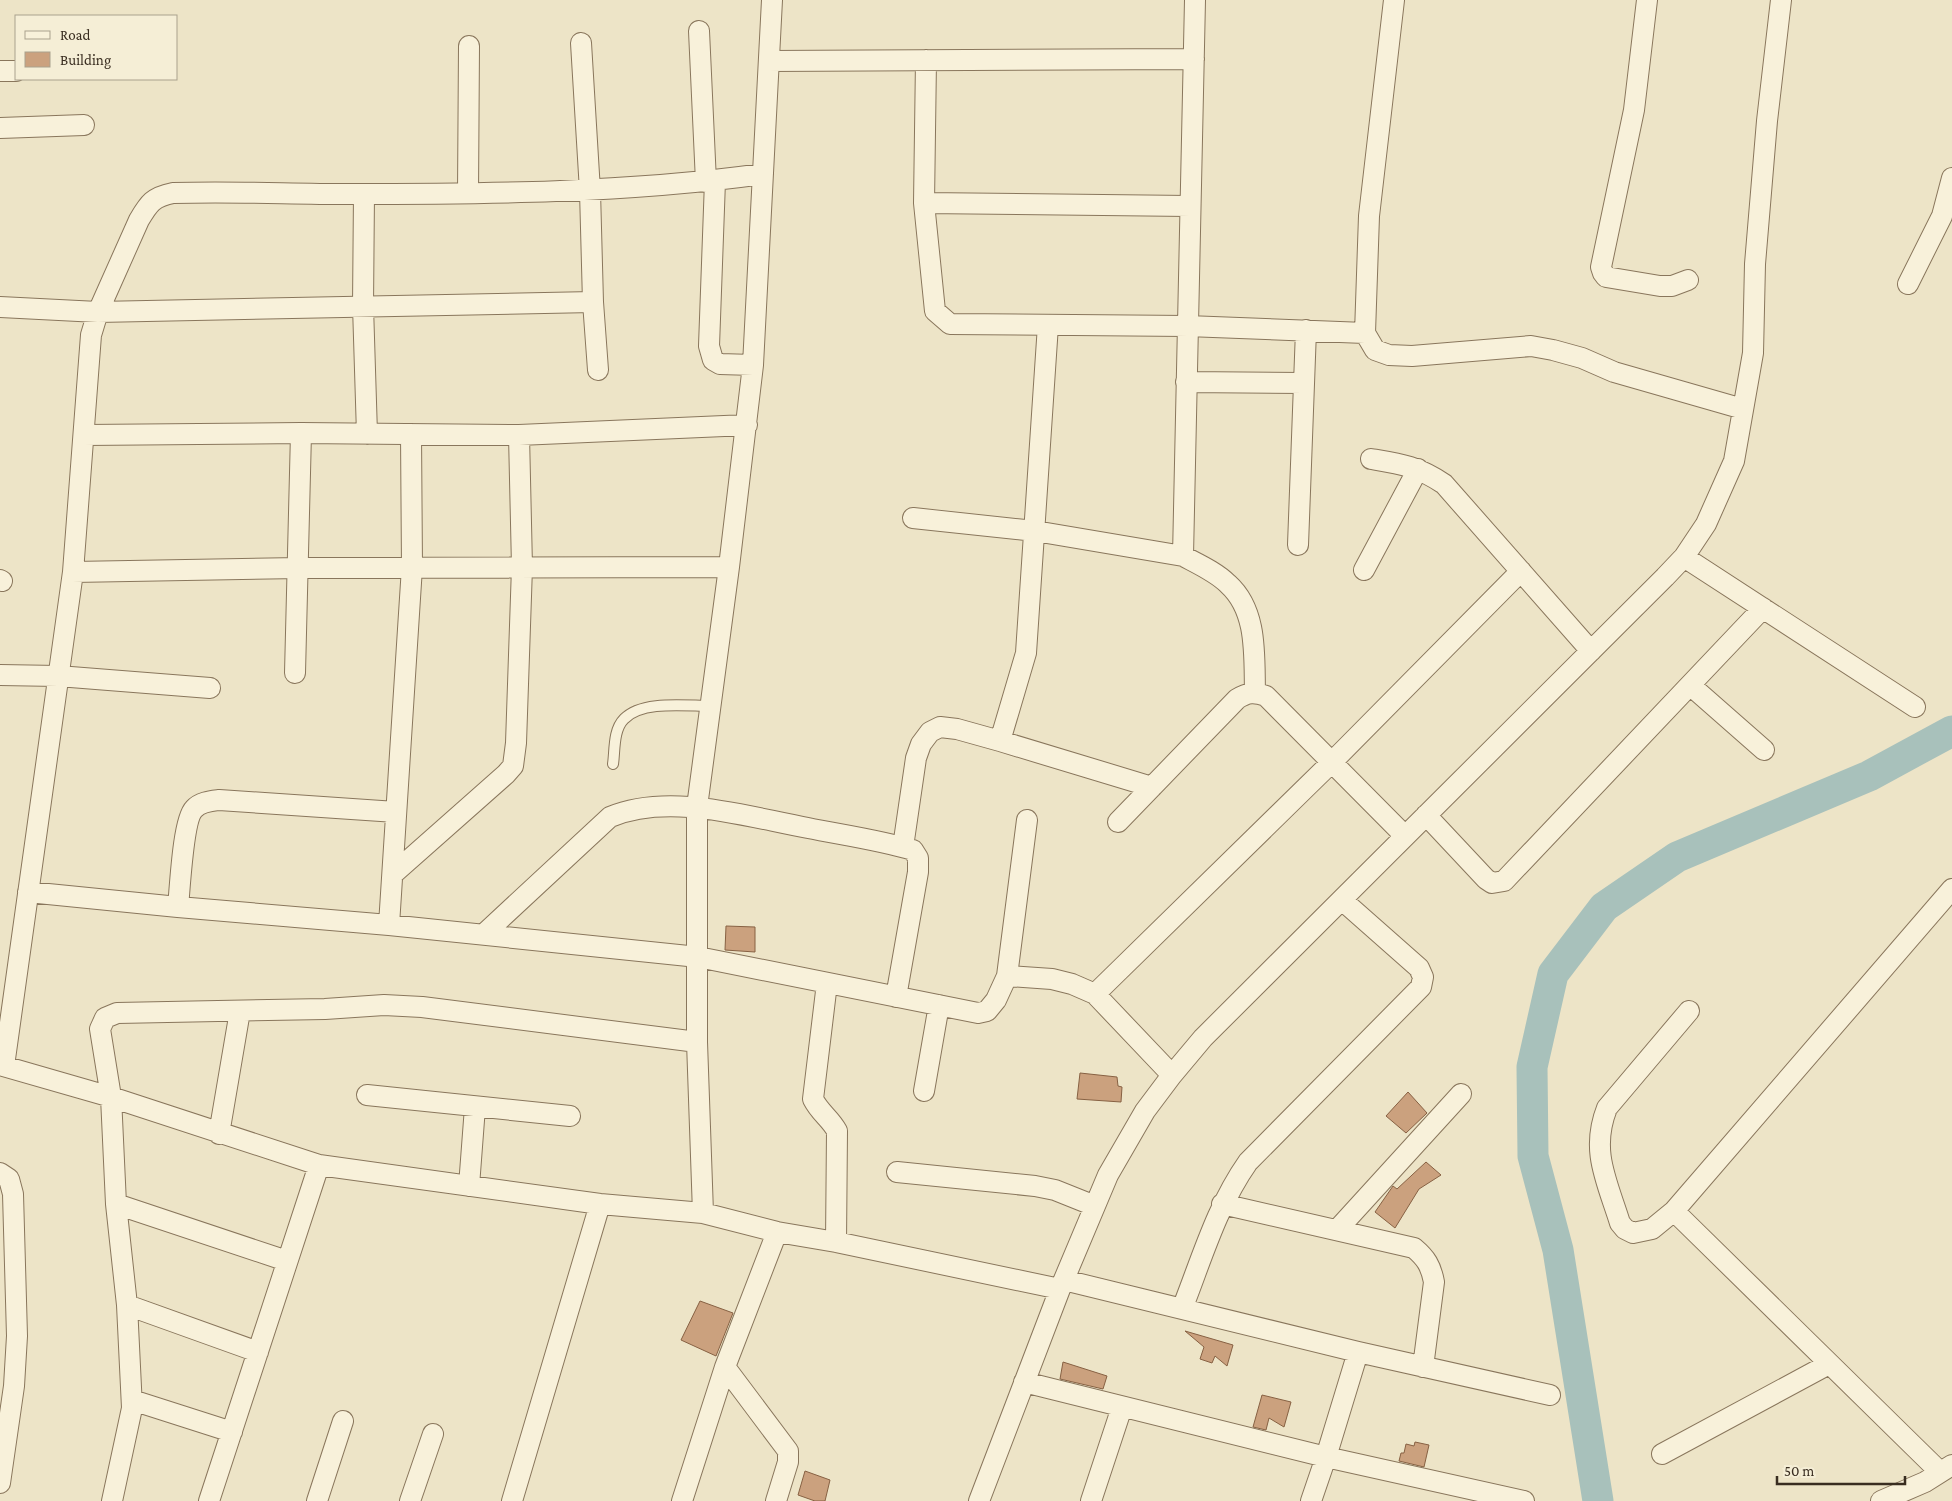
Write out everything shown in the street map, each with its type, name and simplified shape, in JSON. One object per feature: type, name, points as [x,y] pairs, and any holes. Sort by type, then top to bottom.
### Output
[{"type":"street","points":[[703,1213],[697,1042],[697,807],[747,425],[764,174],[772,0]]},
{"type":"street","points":[[1182,556],[1195,0]]},
{"type":"street","points":[[1394,0],[1369,216],[1365,333],[1375,350],[1389,355],[1412,356],[1531,346],[1582,358],[1622,374],[1743,409]]},
{"type":"street","points":[[1647,0],[1634,110],[1601,267],[1606,277],[1660,286],[1672,286],[1688,280]]},
{"type":"street","points":[[979,1501],[1062,1284],[1108,1175],[1145,1110],[1203,1038],[1684,557],[1706,524],[1734,461],[1753,353],[1755,264],[1767,121],[1781,0]]},
{"type":"street","points":[[699,30],[710,181],[709,346],[713,360],[720,364],[752,365]]},
{"type":"street","points":[[581,43],[598,370]]},
{"type":"street","points":[[468,192],[469,46]]},
{"type":"street","points":[[769,61],[1194,59]]},
{"type":"street","points":[[926,60],[924,203],[935,311],[950,324],[1187,326],[1365,333]]},
{"type":"street","points":[[0,71],[15,71]]},
{"type":"street","points":[[0,128],[84,125]]},
{"type":"street","points":[[764,174],[710,181],[590,190],[364,194],[182,192],[162,195],[153,200],[139,220],[98,312],[91,336],[73,572],[2,1065],[111,1097],[219,1134],[319,1165],[600,1204],[703,1213],[776,1232],[1062,1284],[1182,1309],[1358,1352],[1550,1395]]},
{"type":"street","points":[[1908,284],[1942,216],[1952,178]]},
{"type":"street","points":[[364,194],[362,306],[367,434]]},
{"type":"street","points":[[924,203],[1189,206]]},
{"type":"street","points":[[0,307],[98,312],[593,302]]},
{"type":"street","points":[[1000,741],[1026,653],[1048,325]]},
{"type":"street","points":[[1298,545],[1306,330]]},
{"type":"street","points":[[1186,382],[1304,384]]},
{"type":"street","points":[[84,435],[301,433],[519,435],[747,425]]},
{"type":"street","points":[[295,673],[301,433]]},
{"type":"street","points":[[390,925],[412,567],[411,434]]},
{"type":"street","points":[[393,874],[513,766],[516,743],[522,567],[519,435]]},
{"type":"street","points":[[1371,459],[1408,465],[1444,484],[1591,651]]},
{"type":"street","points":[[1364,570],[1418,469]]},
{"type":"street","points":[[913,518],[1035,531],[1182,556],[1202,566],[1228,584],[1241,600],[1250,622],[1254,648],[1255,692]]},
{"type":"street","points":[[1684,557],[1915,706]]},
{"type":"street","points":[[73,572],[412,567],[729,567]]},
{"type":"street","points":[[1095,994],[1332,762],[1520,571]]},
{"type":"street","points":[[1426,816],[1486,879],[1492,883],[1504,881],[1763,608]]},
{"type":"street","points":[[0,675],[58,676],[210,688]]},
{"type":"street","points":[[1690,685],[1764,750]]},
{"type":"street","points":[[1118,822],[1237,700],[1246,693],[1255,692],[1266,696],[1405,836]]},
{"type":"street","points":[[903,847],[916,758],[921,744],[930,732],[940,727],[957,729],[1000,741],[1152,787]]},
{"type":"street","points":[[178,907],[187,823],[194,808],[207,801],[219,800],[396,812]]},
{"type":"street","points":[[484,934],[610,818],[626,810],[697,807],[913,850],[918,858],[918,872],[896,997]]},
{"type":"street","points":[[28,892],[484,934],[698,957],[978,1013],[987,1011],[996,1000],[1007,976],[1027,820]]},
{"type":"street","points":[[1689,1012],[1608,1108],[1602,1121],[1599,1138],[1600,1156],[1620,1223],[1625,1229],[1633,1233],[1652,1229],[1674,1212],[1952,889]]},
{"type":"street","points":[[1182,1309],[1222,1204],[1248,1162],[1421,987],[1423,977],[1419,968],[1342,900]]},
{"type":"street","points":[[1007,976],[1052,979],[1072,984],[1095,994],[1172,1075]]},
{"type":"street","points":[[827,983],[813,1099],[819,1110],[831,1120],[837,1131],[836,1242]]},
{"type":"street","points":[[112,1501],[132,1408],[132,1400],[127,1304],[116,1204],[111,1097],[100,1029],[105,1018],[116,1013],[240,1011],[384,1005],[422,1007],[697,1042]]},
{"type":"street","points":[[924,1091],[939,1005]]},
{"type":"street","points":[[219,1134],[240,1011]]},
{"type":"street","points":[[1337,1230],[1461,1094]]},
{"type":"street","points":[[367,1096],[570,1116]]},
{"type":"street","points":[[469,1186],[475,1106]]},
{"type":"street","points":[[209,1501],[319,1165]]},
{"type":"street","points":[[897,1172],[1035,1186],[1055,1190],[1095,1206]]},
{"type":"street","points":[[0,1173],[8,1179],[13,1194],[8,1268],[16,1336],[14,1386],[0,1484]]},
{"type":"street","points":[[116,1204],[287,1261]]},
{"type":"street","points":[[512,1501],[600,1204]]},
{"type":"street","points":[[1222,1204],[1414,1248],[1425,1257],[1432,1268],[1434,1282],[1423,1367]]},
{"type":"street","points":[[1674,1212],[1830,1364],[1935,1480],[1881,1501]]},
{"type":"street","points":[[682,1501],[724,1367],[776,1232]]},
{"type":"street","points":[[127,1304],[258,1352]]},
{"type":"street","points":[[1310,1501],[1326,1457],[1358,1352]]},
{"type":"street","points":[[1662,1454],[1830,1364]]},
{"type":"street","points":[[724,1367],[788,1452],[788,1462],[776,1501]]},
{"type":"street","points":[[1024,1382],[1326,1457],[1524,1501]]},
{"type":"street","points":[[132,1400],[232,1432]]},
{"type":"street","points":[[1091,1501],[1122,1407]]},
{"type":"street","points":[[317,1501],[343,1421]]},
{"type":"street","points":[[410,1501],[433,1434]]},
{"type":"lane","points":[[613,764],[616,737],[623,720],[638,709],[652,706],[710,706]]},
{"type":"building","points":[[726,926],[755,927],[755,952],[725,950]]},
{"type":"building","points":[[1080,1073],[1117,1077],[1118,1086],[1122,1087],[1121,1102],[1077,1099]]},
{"type":"building","points":[[1408,1092],[1427,1113],[1406,1133],[1386,1116]]},
{"type":"building","points":[[1426,1162],[1441,1175],[1419,1189],[1395,1228],[1375,1212],[1393,1186],[1397,1189]]},
{"type":"building","points":[[700,1301],[733,1313],[716,1356],[681,1340]]},
{"type":"building","points":[[1185,1331],[1233,1345],[1227,1366],[1215,1356],[1212,1363],[1200,1359],[1204,1347]]},
{"type":"building","points":[[1063,1362],[1107,1376],[1103,1389],[1060,1379]]},
{"type":"building","points":[[1262,1395],[1291,1402],[1284,1427],[1269,1418],[1266,1430],[1253,1427]]},
{"type":"building","points":[[1415,1442],[1429,1445],[1424,1467],[1399,1461],[1401,1453],[1404,1453],[1406,1444],[1414,1446]]},
{"type":"building","points":[[805,1471],[830,1480],[825,1501],[815,1501],[798,1495]]},
{"type":"waterway","points":[[1598,1501],[1558,1250],[1533,1156],[1532,1067],[1553,974],[1604,907],[1677,857],[1869,776],[1952,731]]}]
